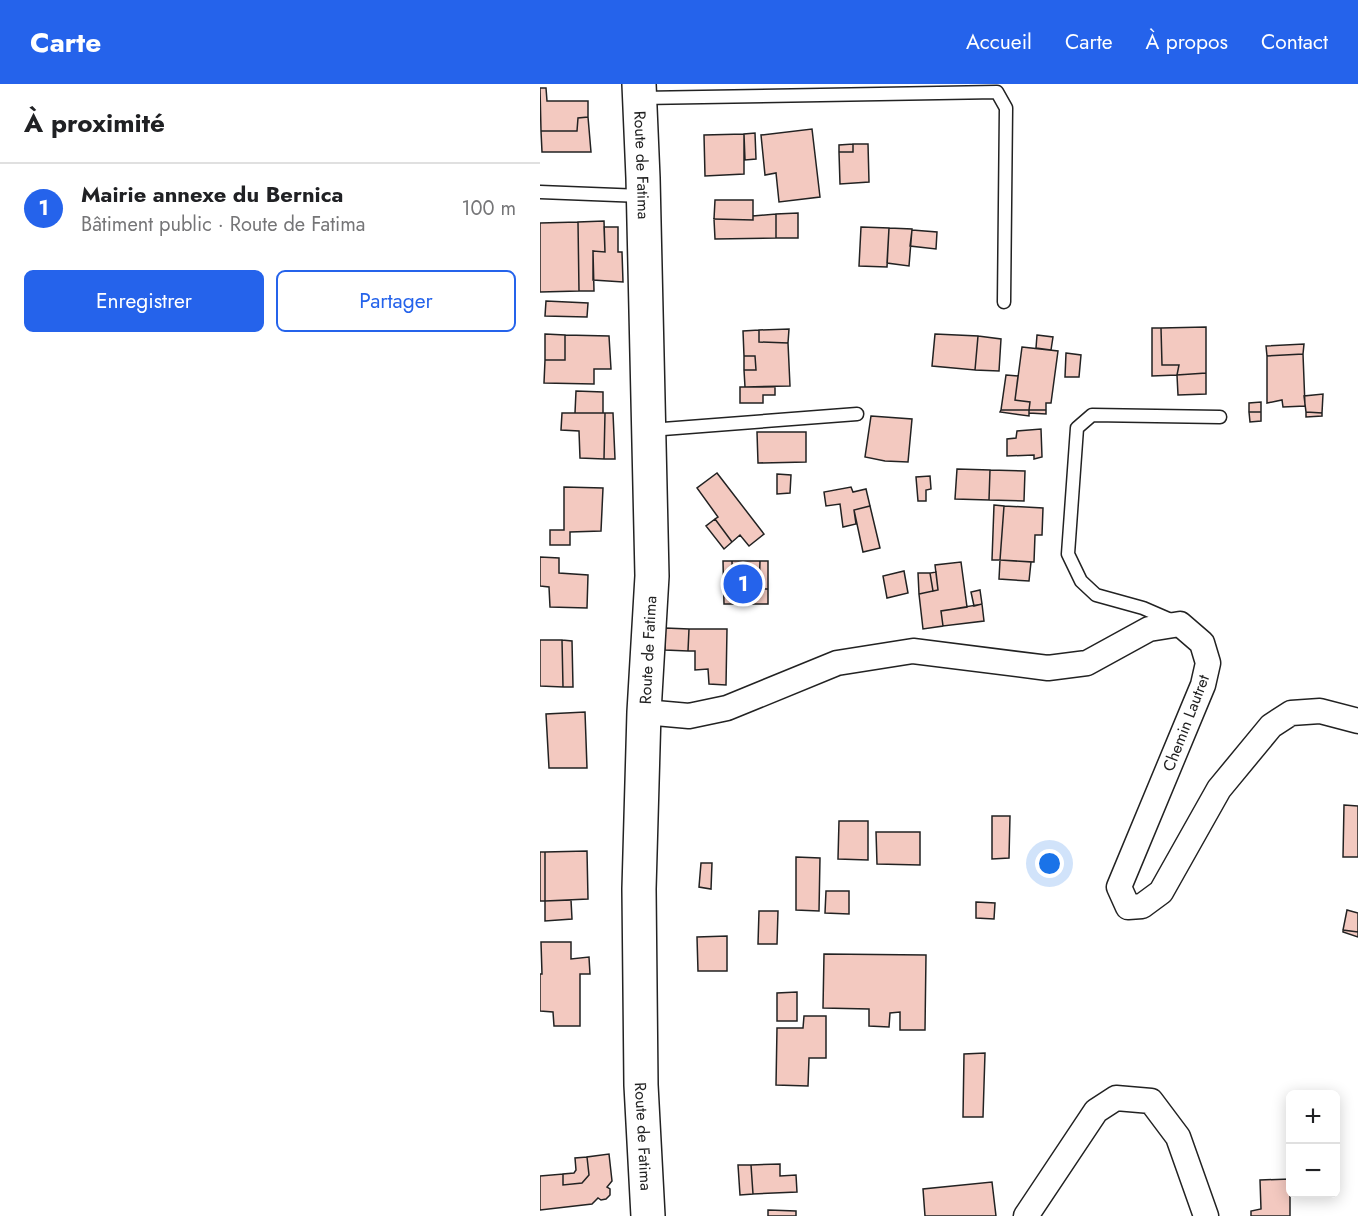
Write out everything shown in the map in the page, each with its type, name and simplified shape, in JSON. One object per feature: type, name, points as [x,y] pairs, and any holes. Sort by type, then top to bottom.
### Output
[{"type":"main road","name":"Route de Fatima","points":[[640,91],[652,576],[644,712],[639,888],[641,1073],[648,1216]]},
{"type":"street","points":[[644,712],[689,716],[727,708],[837,663],[913,651],[1048,668],[1087,663],[1149,629],[1180,624]]},
{"type":"street","name":"Chemin Lautret","points":[[1180,624],[1202,643],[1208,663],[1203,685],[1119,887],[1128,907],[1142,906],[1161,892],[1219,789],[1271,726],[1292,712],[1320,711],[1358,721]]},
{"type":"street","points":[[1026,1216],[1096,1111],[1116,1098],[1151,1101],[1178,1137],[1206,1216]]},
{"type":"lane","points":[[640,91],[997,92],[1006,108],[1004,302]]},
{"type":"lane","points":[[540,192],[643,196]]},
{"type":"lane","points":[[648,430],[857,414]]},
{"type":"lane","points":[[1180,624],[1143,608],[1096,595],[1082,581],[1068,554],[1077,428],[1092,415],[1220,417]]},
{"type":"building","points":[[540,88],[546,88],[547,101],[588,101],[588,117],[578,118],[577,131],[541,131]]},
{"type":"building","points":[[588,117],[591,152],[542,152],[541,131],[577,131],[578,118]]},
{"type":"building","points":[[812,129],[820,197],[779,202],[776,173],[765,175],[761,135]]},
{"type":"building","points":[[755,133],[756,159],[745,160],[744,134]]},
{"type":"building","points":[[744,134],[744,174],[705,176],[704,135]]},
{"type":"building","points":[[853,144],[853,152],[839,152],[839,145]]},
{"type":"building","points":[[853,144],[868,144],[869,182],[840,184],[839,152],[853,152]]},
{"type":"building","points":[[715,200],[753,200],[753,220],[714,219]]},
{"type":"building","points":[[798,213],[798,238],[776,238],[776,214]]},
{"type":"building","points":[[776,214],[776,238],[715,239],[714,219],[753,220],[753,216]]},
{"type":"building","points":[[604,221],[605,252],[593,251],[594,291],[579,291],[578,222]]},
{"type":"building","points":[[578,222],[579,291],[540,292],[540,223]]},
{"type":"building","points":[[604,227],[618,227],[618,252],[622,252],[623,282],[593,280],[593,251],[605,252]]},
{"type":"building","points":[[861,227],[889,228],[887,267],[859,266]]},
{"type":"building","points":[[889,228],[912,229],[909,266],[887,263]]},
{"type":"building","points":[[912,230],[937,232],[936,249],[910,246]]},
{"type":"building","points":[[546,301],[588,303],[587,317],[545,316]]},
{"type":"building","points":[[1206,327],[1206,373],[1177,375],[1179,365],[1162,365],[1161,328]]},
{"type":"building","points":[[1152,328],[1161,328],[1162,365],[1179,365],[1177,375],[1152,376]]},
{"type":"building","points":[[789,329],[788,343],[759,342],[759,330]]},
{"type":"building","points":[[759,330],[759,342],[788,343],[790,386],[745,387],[744,370],[756,370],[755,356],[744,356],[743,331]]},
{"type":"building","points":[[545,334],[565,335],[565,360],[545,360]]},
{"type":"building","points":[[935,334],[978,336],[975,370],[932,366]]},
{"type":"building","points":[[565,335],[609,336],[611,369],[594,369],[594,384],[544,383],[545,360],[565,360]]},
{"type":"building","points":[[1037,335],[1053,337],[1051,350],[1036,348]]},
{"type":"building","points":[[978,336],[1001,339],[999,371],[975,370]]},
{"type":"building","points":[[1304,344],[1303,354],[1267,356],[1266,346]]},
{"type":"building","points":[[1022,347],[1058,351],[1051,403],[1046,403],[1046,410],[1029,410],[1030,402],[1015,400]]},
{"type":"building","points":[[1066,353],[1081,355],[1079,377],[1065,377]]},
{"type":"building","points":[[1303,354],[1305,406],[1283,407],[1282,400],[1267,403],[1267,356]]},
{"type":"building","points":[[744,356],[755,356],[756,370],[744,370]]},
{"type":"building","points":[[1206,373],[1206,394],[1178,395],[1177,375]]},
{"type":"building","points":[[1006,375],[1018,376],[1015,400],[1030,402],[1029,410],[1001,410]]},
{"type":"building","points":[[740,387],[775,387],[775,395],[763,395],[763,403],[740,403]]},
{"type":"building","points":[[576,391],[603,392],[603,413],[575,413]]},
{"type":"building","points":[[1323,394],[1322,413],[1306,412],[1304,396]]},
{"type":"building","points":[[1261,402],[1261,412],[1249,412],[1249,403]]},
{"type":"building","points":[[1001,410],[1029,410],[1029,416],[1000,412]]},
{"type":"building","points":[[1029,410],[1046,410],[1046,414],[1029,413]]},
{"type":"building","points":[[1249,412],[1261,412],[1261,421],[1250,422]]},
{"type":"building","points":[[1306,412],[1322,413],[1322,416],[1306,417]]},
{"type":"building","points":[[562,413],[605,413],[604,459],[580,458],[579,431],[561,430]]},
{"type":"building","points":[[605,413],[613,413],[615,459],[604,459]]},
{"type":"building","points":[[871,416],[912,419],[908,462],[865,457]]},
{"type":"building","points":[[1041,429],[1042,457],[1034,459],[1034,455],[1007,456],[1007,439],[1016,438],[1017,431]]},
{"type":"building","points":[[757,432],[806,432],[806,462],[758,463]]},
{"type":"building","points":[[957,469],[990,470],[989,500],[955,499]]},
{"type":"building","points":[[990,470],[1025,471],[1024,501],[989,500]]},
{"type":"building","points":[[717,473],[764,534],[749,546],[740,535],[732,542],[715,519],[718,517],[697,488]]},
{"type":"building","points":[[777,474],[791,475],[790,493],[777,494]]},
{"type":"building","points":[[930,476],[931,489],[926,490],[926,501],[918,501],[916,477]]},
{"type":"building","points":[[564,487],[603,488],[601,531],[570,532],[570,545],[550,545],[550,530],[564,530]]},
{"type":"building","points":[[851,487],[853,492],[866,489],[870,506],[854,510],[856,524],[843,527],[840,504],[826,506],[824,492]]},
{"type":"building","points":[[994,505],[1004,506],[1000,560],[992,560]]},
{"type":"building","points":[[870,506],[880,548],[863,552],[854,510]]},
{"type":"building","points":[[1004,506],[1043,508],[1042,535],[1035,535],[1034,562],[1000,560]]},
{"type":"building","points":[[715,519],[732,542],[724,549],[706,526]]},
{"type":"building","points":[[540,557],[559,558],[559,573],[588,575],[587,608],[550,607],[549,587],[540,586]]},
{"type":"building","points":[[1000,560],[1031,562],[1029,581],[999,579]]},
{"type":"building","points":[[723,561],[732,561],[733,604],[724,604]]},
{"type":"building","points":[[732,561],[760,561],[759,589],[768,589],[768,604],[733,604]]},
{"type":"building","points":[[760,561],[768,561],[768,589],[759,589]]},
{"type":"building","points":[[961,562],[967,607],[941,611],[943,626],[923,629],[919,594],[938,590],[935,565]]},
{"type":"building","points":[[904,571],[908,593],[887,598],[883,576]]},
{"type":"building","points":[[936,572],[938,590],[933,591],[930,573]]},
{"type":"building","points":[[918,573],[930,573],[933,591],[919,594]]},
{"type":"building","points":[[980,590],[982,604],[974,606],[971,592]]},
{"type":"building","points":[[982,604],[984,621],[943,626],[941,611]]},
{"type":"building","points":[[665,628],[689,629],[688,651],[665,650]]},
{"type":"building","points":[[689,629],[727,629],[726,685],[709,684],[708,669],[695,670],[695,651],[688,651]]},
{"type":"building","points":[[540,640],[562,640],[563,687],[540,686]]},
{"type":"building","points":[[562,640],[572,641],[573,687],[563,687]]},
{"type":"building","points":[[585,712],[587,768],[549,768],[546,714]]},
{"type":"building","points":[[1344,805],[1358,806],[1358,857],[1343,857]]},
{"type":"building","points":[[992,816],[1010,816],[1009,858],[992,859]]},
{"type":"building","points":[[839,821],[868,821],[868,860],[838,859]]},
{"type":"building","points":[[876,832],[920,832],[920,865],[877,864]]},
{"type":"building","points":[[587,851],[588,899],[545,901],[545,852]]},
{"type":"building","points":[[540,852],[545,852],[545,901],[540,901]]},
{"type":"building","points":[[796,857],[820,858],[819,911],[796,910]]},
{"type":"building","points":[[701,863],[712,863],[711,889],[699,887]]},
{"type":"building","points":[[826,891],[849,891],[849,914],[825,913]]},
{"type":"building","points":[[571,900],[572,919],[545,921],[545,901]]},
{"type":"building","points":[[976,902],[995,903],[994,919],[976,918]]},
{"type":"building","points":[[1347,910],[1358,913],[1358,932],[1343,930]]},
{"type":"building","points":[[759,911],[778,911],[777,944],[758,944]]},
{"type":"building","points":[[1343,930],[1358,932],[1358,937],[1343,932]]},
{"type":"building","points":[[727,936],[727,971],[698,971],[697,937]]},
{"type":"building","points":[[541,942],[571,942],[571,959],[589,957],[590,974],[580,974],[580,1026],[554,1026],[553,1012],[540,1011]]},
{"type":"building","points":[[824,954],[926,955],[925,1030],[900,1030],[900,1012],[890,1013],[889,1027],[869,1026],[869,1009],[823,1008]]},
{"type":"building","points":[[797,992],[797,1021],[777,1021],[777,993]]},
{"type":"building","points":[[804,1016],[826,1016],[826,1058],[809,1058],[808,1086],[776,1085],[777,1028],[803,1028]]},
{"type":"building","points":[[985,1053],[983,1117],[963,1117],[964,1054]]},
{"type":"building","points":[[609,1154],[612,1181],[607,1187],[610,1189],[610,1195],[606,1199],[598,1198],[592,1204],[540,1210],[540,1176],[563,1174],[563,1185],[582,1183],[589,1175],[587,1157]]},
{"type":"building","points":[[587,1157],[589,1175],[582,1183],[563,1185],[563,1174],[574,1173],[576,1170],[575,1158]]},
{"type":"building","points":[[780,1164],[780,1176],[796,1175],[797,1192],[753,1194],[751,1165]]},
{"type":"building","points":[[738,1165],[751,1165],[753,1194],[740,1195]]},
{"type":"building","points":[[1286,1179],[1286,1198],[1290,1198],[1290,1216],[1251,1216],[1251,1211],[1261,1209],[1260,1180]]},
{"type":"building","points":[[992,1182],[996,1216],[925,1216],[923,1189]]},
{"type":"building","points":[[768,1210],[796,1211],[796,1216],[768,1216]]},
{"type":"place","name":"Mairie annexe du Bernica","points":[[743,584]]}]
